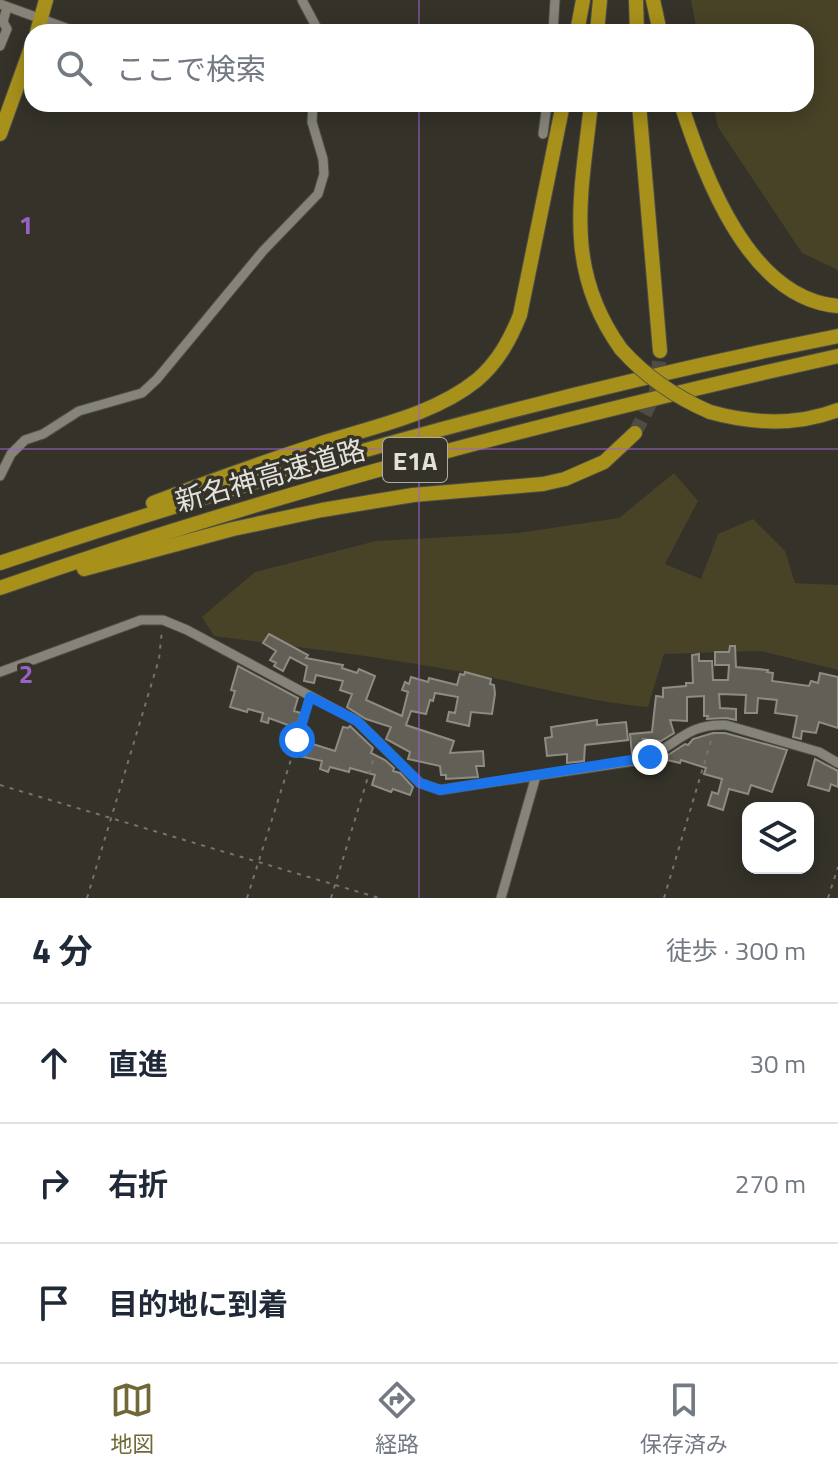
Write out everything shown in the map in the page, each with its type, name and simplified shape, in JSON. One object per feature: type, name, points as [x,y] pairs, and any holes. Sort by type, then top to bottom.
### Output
[{"type":"highway","points":[[39,24],[46,0]]},
{"type":"highway","points":[[578,24],[583,0]]},
{"type":"highway","points":[[598,24],[600,0]]},
{"type":"highway","points":[[636,0],[637,24]]},
{"type":"highway","points":[[653,0],[658,24]]},
{"type":"highway","points":[[0,134],[24,67]]},
{"type":"highway","points":[[0,563],[208,482],[415,413],[447,399],[475,381],[502,353],[520,315],[561,112]]},
{"type":"highway","points":[[590,112],[581,199],[580,245],[596,308],[621,349],[660,386],[710,412],[732,418],[779,422],[802,420],[838,410]]},
{"type":"highway","points":[[640,112],[660,351]]},
{"type":"highway","points":[[684,112],[713,185],[751,253],[771,276],[793,293],[838,306]]},
{"type":"highway","name":"新名神高速道路","points":[[0,563],[136,517],[426,431],[582,391],[838,336]]},
{"type":"highway","name":"新名神高速道路","points":[[0,591],[152,537],[433,454],[579,416],[838,356]]},
{"type":"highway","points":[[0,591],[277,519],[413,495],[531,485],[565,479],[604,462],[635,433]]},
{"type":"street","points":[[302,0],[315,24]]},
{"type":"street","points":[[554,24],[555,0]]},
{"type":"street","points":[[0,46],[7,29],[3,22],[4,6],[37,24]]},
{"type":"street","points":[[0,476],[11,454],[25,440],[43,434],[79,411],[142,393],[263,251],[318,194],[324,174],[323,159],[311,112]]},
{"type":"street","points":[[543,134],[546,112]]},
{"type":"street","points":[[0,672],[141,620],[163,620],[357,721],[420,783],[440,790],[641,760],[696,727],[716,724],[819,752],[838,763]]},
{"type":"street","points":[[501,898],[536,776]]},
{"type":"path","points":[[87,898],[159,659],[163,620]]},
{"type":"path","points":[[247,898],[310,697]]},
{"type":"path","points":[[664,898],[716,724]]},
{"type":"path","points":[[331,898],[379,742]]},
{"type":"path","points":[[0,785],[379,898]]},
{"type":"path","points":[[828,898],[838,867]]},
{"type":"shaded area","points":[[691,0],[838,0],[838,270],[802,253],[718,127],[715,112],[814,112],[814,24],[696,24]]},
{"type":"shaded area","points":[[674,473],[698,501],[665,564],[701,579],[718,534],[753,519],[785,551],[795,583],[838,585],[838,670],[761,651],[664,654],[648,707],[405,662],[214,636],[202,617],[255,572],[376,541],[518,533],[619,518]]},
{"type":"building","points":[[269,634],[308,655],[306,658],[343,665],[342,668],[357,673],[359,669],[375,676],[366,700],[402,716],[408,692],[402,690],[411,677],[457,685],[460,674],[464,675],[465,672],[491,679],[495,694],[492,714],[471,712],[469,726],[447,721],[449,712],[455,713],[458,697],[435,693],[426,714],[411,711],[406,725],[454,741],[450,753],[483,751],[484,766],[476,766],[478,777],[446,779],[446,775],[441,775],[440,766],[408,759],[410,752],[386,739],[391,727],[366,719],[347,707],[352,694],[340,690],[343,681],[316,675],[314,683],[304,681],[307,666],[290,657],[283,671],[274,666],[276,663],[270,660],[276,651],[263,643]]},
{"type":"building","points":[[730,646],[735,646],[736,667],[768,670],[773,673],[772,681],[809,686],[811,681],[818,683],[820,673],[838,677],[838,728],[819,722],[816,733],[802,731],[801,739],[793,737],[797,716],[775,713],[777,700],[758,698],[757,713],[745,713],[746,695],[719,694],[720,708],[736,709],[736,720],[707,719],[708,716],[704,716],[704,696],[687,697],[687,721],[670,720],[674,733],[661,741],[643,739],[644,742],[639,743],[640,752],[632,754],[630,734],[652,732],[656,696],[663,697],[663,688],[693,683],[692,655],[699,654],[699,661],[712,661],[713,680],[728,680],[729,665],[715,665],[715,652],[729,652]]},
{"type":"building","points":[[238,666],[298,698],[294,711],[301,713],[298,724],[294,723],[293,727],[269,718],[268,723],[261,721],[263,713],[230,707]]},
{"type":"building","points":[[597,720],[597,725],[626,722],[628,740],[585,745],[584,761],[567,763],[567,754],[547,756],[545,738],[552,737],[551,727]]},
{"type":"building","points":[[350,726],[373,748],[371,753],[385,760],[413,787],[410,795],[372,785],[375,775],[350,768],[349,772],[330,767],[328,772],[320,769],[322,761],[295,755],[300,740],[335,751],[343,727]]},
{"type":"building","points":[[725,733],[787,750],[772,792],[751,785],[748,794],[729,789],[723,810],[708,805],[712,792],[718,794],[722,779],[704,774],[706,768],[681,760],[680,763],[667,760],[668,755],[693,739]]},
{"type":"building","points":[[815,759],[838,771],[838,787],[831,784],[829,791],[808,785]]},
{"type":"tunnel","points":[[635,433],[656,392],[660,351]]},
{"type":"route","points":[[297,740],[310,697],[357,721],[420,783],[440,790],[650,757]]}]
